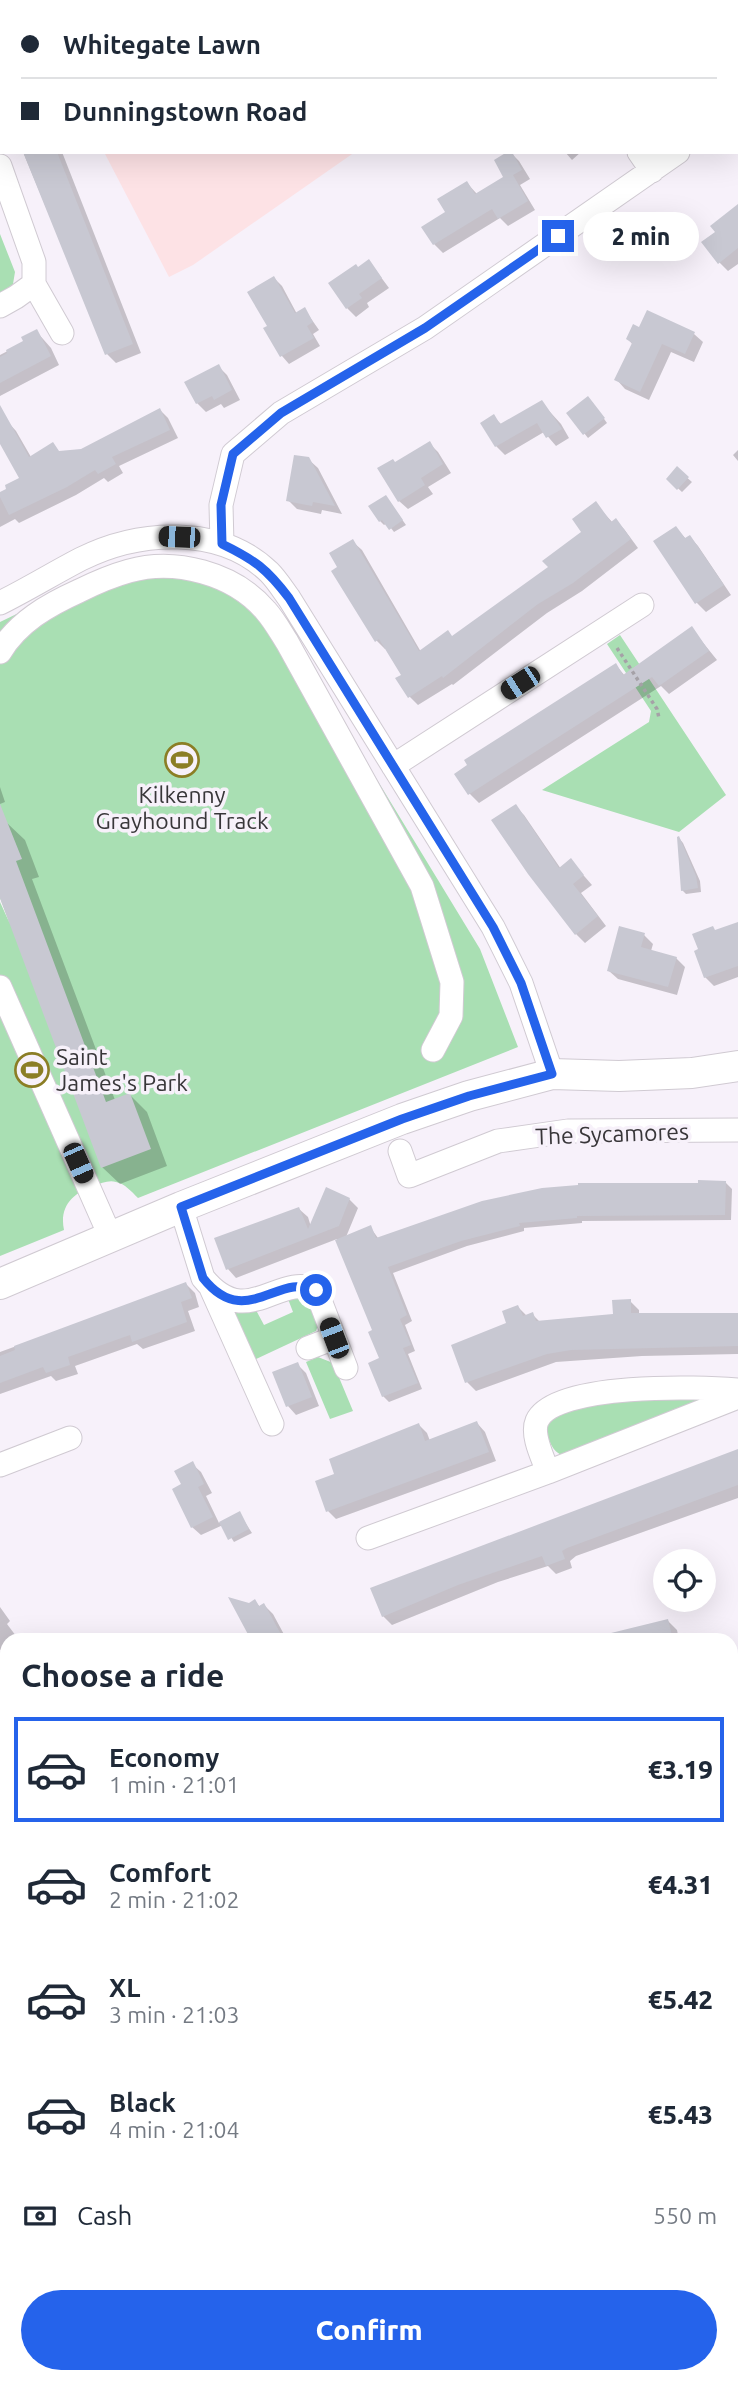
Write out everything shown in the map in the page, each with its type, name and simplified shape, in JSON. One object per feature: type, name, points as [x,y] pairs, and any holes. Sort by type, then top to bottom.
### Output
[{"type":"main road","points":[[0,1284],[181,1207],[402,1119],[469,1096],[552,1074],[619,1076],[692,1073],[738,1066]]},
{"type":"street","points":[[222,544],[221,505],[233,454],[281,413],[425,328],[645,162],[671,154]]},
{"type":"street","points":[[0,166],[34,262],[34,284],[62,333]]},
{"type":"street","points":[[0,306],[34,284]]},
{"type":"street","points":[[0,603],[83,558],[121,545],[160,537],[198,538],[222,544],[249,557],[270,573],[289,598],[493,927],[521,983],[552,1074]]},
{"type":"street","points":[[0,652],[36,613],[50,604],[130,570],[179,567],[195,570],[232,583],[263,607],[287,642],[422,886],[452,982],[451,1016],[433,1050]]},
{"type":"street","points":[[393,766],[642,605]]},
{"type":"street","points":[[0,987],[111,1238]]},
{"type":"street","name":"The Sycamores","points":[[400,1152],[409,1176],[499,1141],[568,1132],[738,1130]]},
{"type":"street","points":[[181,1207],[203,1278],[211,1288],[272,1424]]},
{"type":"street","points":[[211,1288],[236,1301],[254,1301],[294,1287],[307,1286],[316,1290],[346,1368]]},
{"type":"street","points":[[308,1348],[334,1338]]},
{"type":"street","points":[[548,1472],[534,1429],[538,1418],[548,1408],[590,1395],[642,1388],[738,1390]]},
{"type":"street","points":[[368,1538],[548,1472],[738,1397]]},
{"type":"street","points":[[0,1465],[69,1438]]},
{"type":"path","points":[[605,628],[657,709],[659,718]]},
{"type":"shaded area","points":[[105,154],[352,154],[193,265],[169,277]]},
{"type":"green space","points":[[0,234],[15,272],[13,284],[0,295]]},
{"type":"green space","name":"Kilkenny Grayhound Track","points":[[177,561],[278,617],[480,949],[518,1047],[138,1198],[125,1186],[113,1181],[86,1189],[66,1207],[64,1230],[0,1256],[0,902],[10,924],[0,898],[0,622],[106,571]]},
{"type":"green space","points":[[620,635],[726,795],[679,832],[542,790],[649,722],[651,711],[607,644]]},
{"type":"green space","points":[[295,1296],[307,1298],[318,1325],[316,1331],[252,1361],[228,1310],[257,1312],[264,1325],[293,1312],[288,1299]]},
{"type":"green space","points":[[318,1357],[333,1363],[353,1411],[330,1419],[306,1362]]},
{"type":"green space","points":[[658,1397],[706,1401],[566,1457],[550,1443],[546,1430],[553,1414]]},
{"type":"building","points":[[24,154],[58,154],[133,344],[105,355]]},
{"type":"building","points":[[504,154],[513,154],[522,170],[513,175],[528,201],[498,219],[492,209],[433,245],[421,227],[445,212],[437,199],[467,181],[475,194],[503,177],[494,160]]},
{"type":"building","points":[[738,204],[738,248],[718,264],[701,242],[715,232],[710,226]]},
{"type":"building","points":[[369,259],[382,278],[359,294],[362,298],[346,309],[328,283],[356,264],[358,267]]},
{"type":"building","points":[[274,276],[295,313],[305,307],[313,322],[307,326],[314,338],[280,357],[263,328],[267,326],[247,292]]},
{"type":"building","points":[[647,310],[695,332],[685,354],[662,344],[640,392],[614,380],[632,343],[626,339],[633,324],[639,327]]},
{"type":"building","points":[[37,329],[51,356],[0,383],[0,357],[7,353],[6,350],[23,341],[21,337]]},
{"type":"building","points":[[219,364],[232,390],[214,400],[212,396],[196,404],[184,382]]},
{"type":"building","points":[[588,396],[605,418],[583,435],[566,413]]},
{"type":"building","points":[[542,400],[562,429],[546,438],[537,423],[495,447],[480,423],[494,414],[500,424]]},
{"type":"building","points":[[0,405],[29,457],[53,442],[59,451],[81,449],[160,408],[170,430],[112,457],[116,464],[98,474],[95,470],[9,515],[0,492],[6,489],[5,485],[19,478],[0,444]]},
{"type":"building","points":[[430,441],[443,464],[421,478],[425,485],[398,502],[377,468],[393,459],[395,462]]},
{"type":"building","points":[[294,455],[309,457],[335,506],[313,502],[312,506],[286,501]]},
{"type":"building","points":[[677,466],[689,477],[677,490],[666,479]]},
{"type":"building","points":[[386,495],[403,520],[389,530],[382,520],[379,522],[368,506]]},
{"type":"building","points":[[596,501],[611,522],[616,518],[631,539],[573,583],[538,604],[443,678],[442,676],[408,698],[395,678],[401,675],[379,639],[375,642],[331,571],[337,567],[329,553],[353,539],[419,651],[448,630],[452,636],[548,567],[542,561],[581,532],[572,519]]},
{"type":"building","points":[[676,526],[685,538],[690,535],[724,585],[695,604],[653,541]]},
{"type":"building","points":[[692,626],[709,651],[659,686],[652,677],[468,795],[454,774],[467,765],[464,760],[616,663],[623,675]]},
{"type":"building","points":[[0,804],[22,859],[16,861],[106,1102],[130,1093],[151,1149],[101,1168],[0,898]]},
{"type":"building","points":[[516,804],[559,868],[571,858],[584,875],[573,884],[598,916],[575,935],[491,820]]},
{"type":"building","points":[[679,836],[696,876],[698,888],[681,891]]},
{"type":"building","points":[[738,922],[738,966],[704,978],[694,951],[698,949],[692,934],[713,926],[715,930]]},
{"type":"building","points":[[619,926],[645,933],[641,947],[677,957],[668,987],[607,971]]},
{"type":"building","points":[[698,1180],[726,1181],[725,1215],[577,1216],[519,1223],[520,1226],[461,1241],[388,1267],[407,1315],[400,1319],[411,1345],[403,1348],[418,1383],[382,1397],[368,1363],[379,1358],[368,1332],[372,1330],[335,1240],[371,1225],[376,1238],[482,1201],[542,1188],[578,1183],[698,1183]]},
{"type":"building","points":[[326,1187],[350,1198],[339,1226],[226,1270],[214,1238],[299,1207],[308,1229]]},
{"type":"building","points":[[186,1282],[192,1298],[181,1302],[187,1322],[132,1342],[130,1335],[68,1357],[70,1365],[46,1373],[43,1367],[0,1383],[0,1356],[15,1350],[14,1346]]},
{"type":"building","points":[[631,1299],[631,1313],[738,1313],[738,1346],[571,1350],[547,1354],[465,1383],[451,1345],[506,1323],[502,1311],[518,1305],[523,1316],[533,1312],[536,1321],[613,1314],[612,1300]]},
{"type":"building","points":[[298,1362],[312,1397],[286,1407],[272,1372]]},
{"type":"building","points":[[477,1421],[489,1452],[326,1512],[315,1481],[334,1474],[329,1459],[419,1423],[425,1441]]},
{"type":"building","points":[[738,1449],[738,1485],[567,1548],[562,1551],[565,1559],[546,1566],[542,1556],[458,1585],[382,1617],[370,1588]]},
{"type":"building","points":[[193,1461],[204,1484],[198,1487],[213,1517],[191,1528],[172,1489],[181,1484],[174,1471]]},
{"type":"building","points":[[240,1511],[249,1529],[228,1540],[219,1522]]},
{"type":"building","points":[[228,1597],[249,1603],[255,1599],[259,1606],[264,1603],[280,1633],[247,1633]]},
{"type":"building","points":[[668,1619],[671,1633],[611,1633]]},
{"type":"place","name":"Kilkenny Grayhound Track","points":[[182,760]]},
{"type":"place","name":"Saint James's Park","points":[[32,1070]]},
{"type":"route","points":[[316,1290],[307,1286],[294,1287],[254,1301],[236,1301],[211,1288],[203,1278],[181,1207],[402,1119],[469,1096],[552,1074],[521,983],[493,927],[289,598],[270,573],[249,557],[222,544],[221,505],[233,454],[281,413],[425,328],[558,236]]}]
